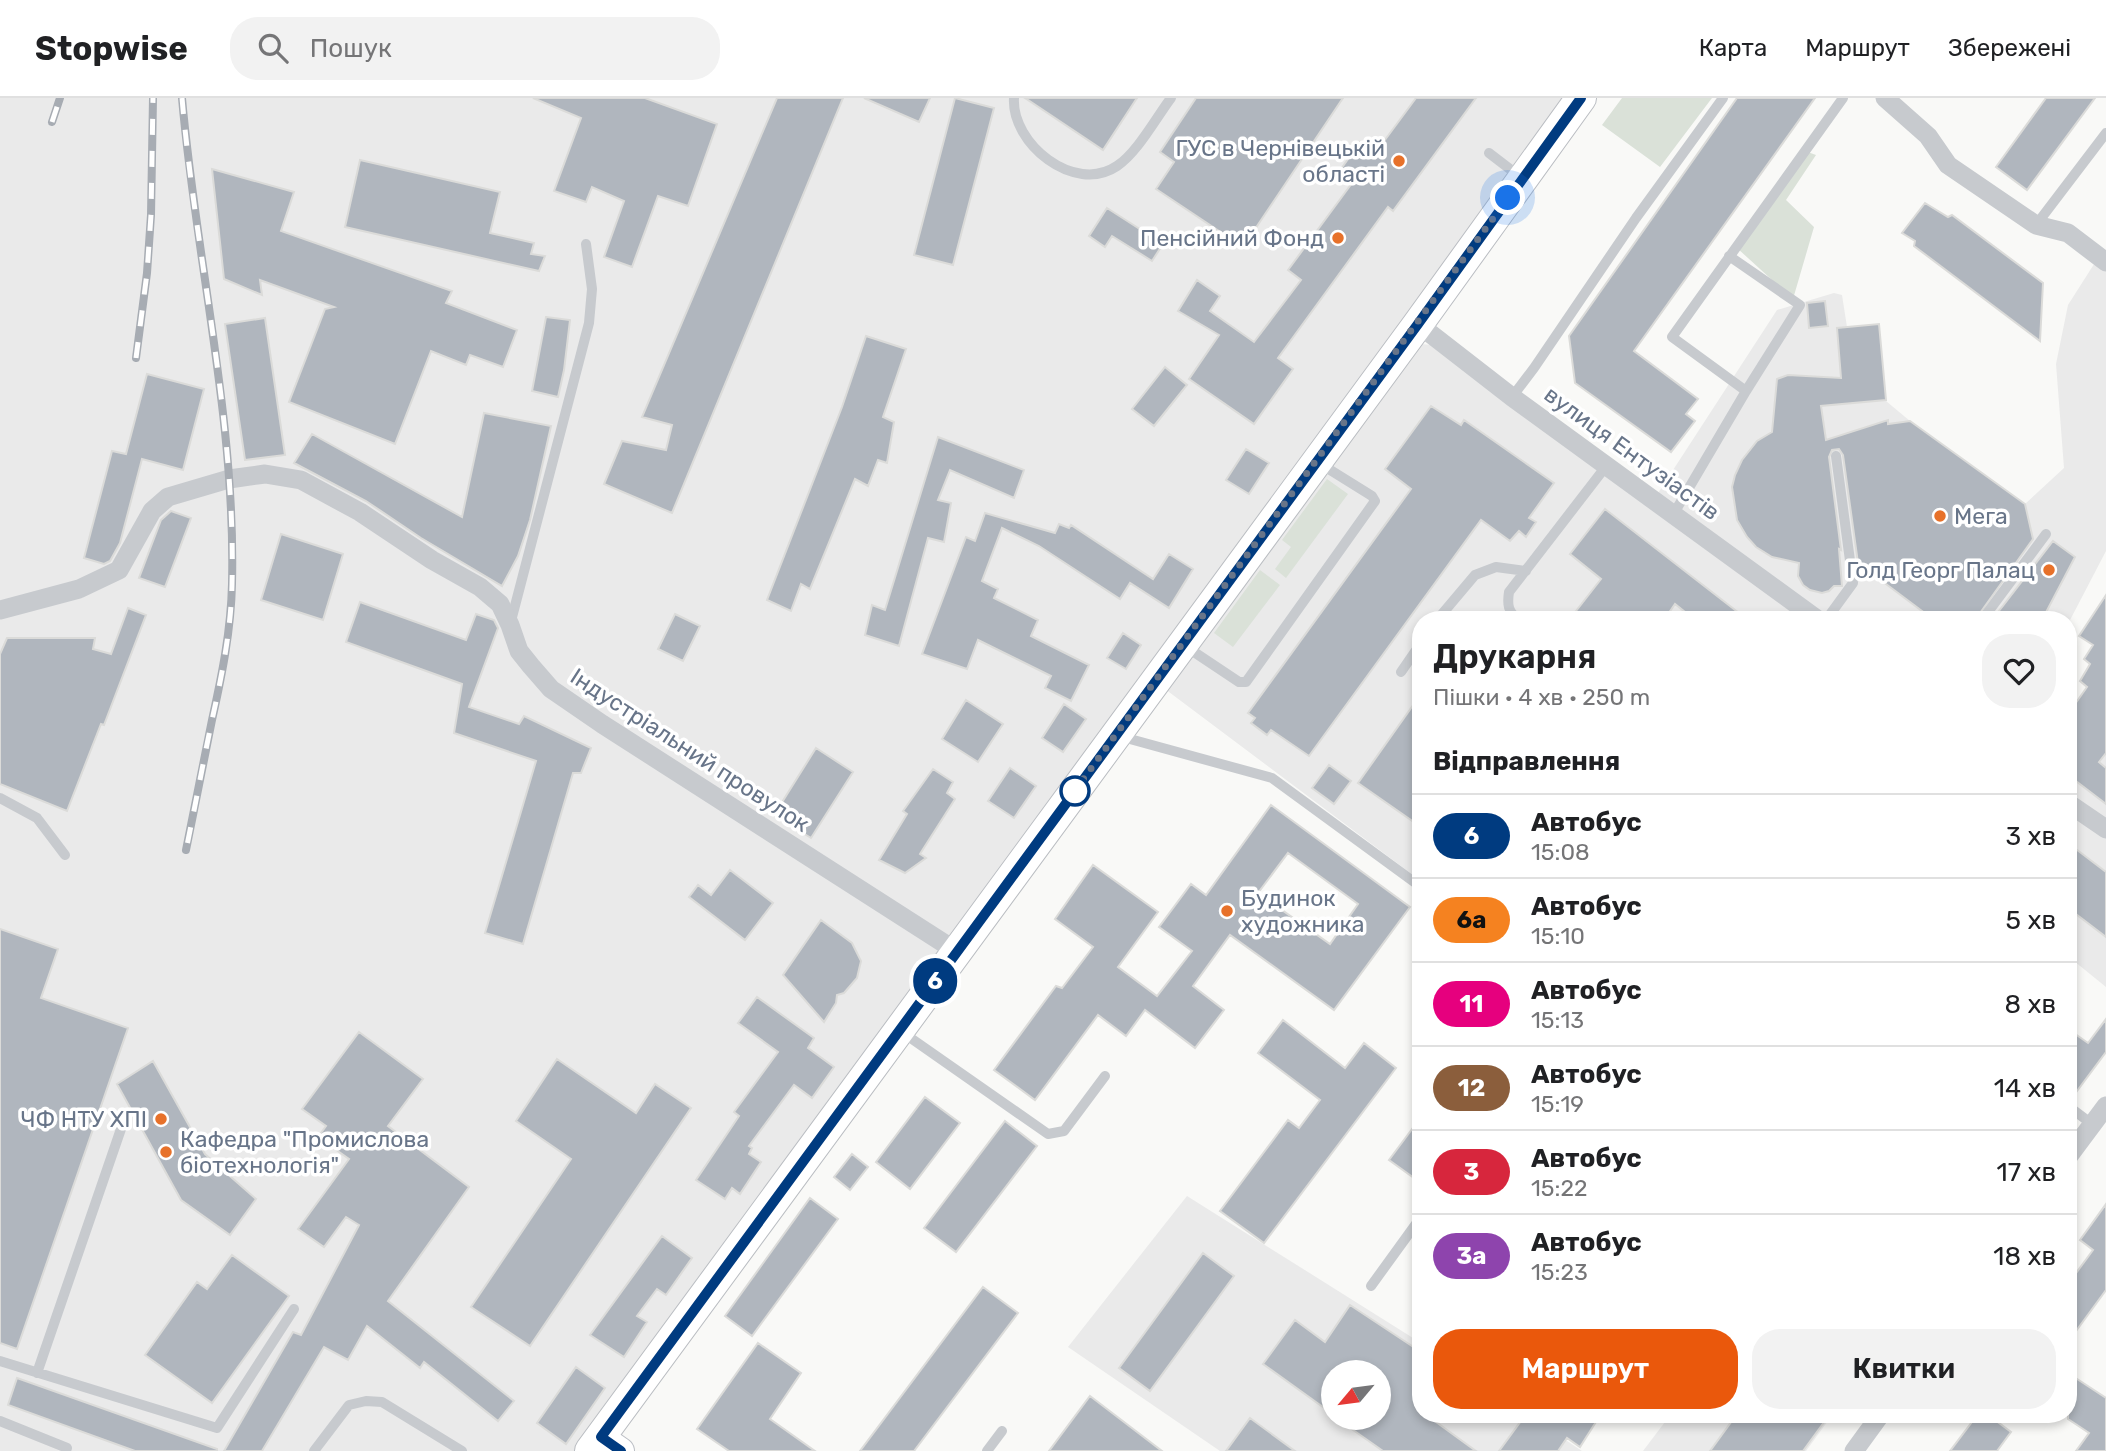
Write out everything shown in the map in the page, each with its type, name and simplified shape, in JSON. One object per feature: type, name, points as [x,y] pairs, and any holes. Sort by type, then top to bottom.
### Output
[{"type":"main road","points":[[604,1446],[956,951],[1581,98]]},
{"type":"street","points":[[1885,98],[1928,136],[1948,165],[2036,225],[2068,233],[2106,262]]},
{"type":"street","name":"вулиця Ентузіастів","points":[[1418,324],[1512,397],[1806,611]]},
{"type":"street","name":"Індустріальний провулок","points":[[0,610],[79,589],[119,570],[152,511],[168,497],[229,479],[265,474],[301,480],[360,512],[432,560],[480,587],[500,604],[519,651],[551,689],[956,951]]},
{"type":"street","points":[[2077,809],[2106,830]]},
{"type":"street","points":[[2077,1145],[2106,1105]]},
{"type":"street","points":[[1854,1451],[1874,1423]]},
{"type":"lane","points":[[1014,98],[1013,110],[1019,129],[1038,150],[1062,169],[1094,176],[1116,167],[1130,154],[1171,98]]},
{"type":"lane","points":[[1512,397],[1723,98]]},
{"type":"lane","points":[[1746,391],[1672,337],[1843,98]]},
{"type":"lane","points":[[2036,225],[2106,133]]},
{"type":"lane","points":[[1489,153],[1522,179]]},
{"type":"lane","points":[[510,625],[589,323],[592,289],[586,244]]},
{"type":"lane","points":[[1673,515],[1800,305],[1729,256]]},
{"type":"lane","points":[[1833,611],[1853,583],[1836,456]]},
{"type":"lane","points":[[1182,644],[1239,682],[1246,682],[1375,501],[1372,496],[1316,461]]},
{"type":"lane","points":[[1510,611],[1507,603],[1509,592],[1607,464]]},
{"type":"lane","points":[[1989,611],[2046,534]]},
{"type":"lane","points":[[1445,611],[1475,575],[1496,568],[1526,570]]},
{"type":"lane","points":[[1401,672],[1412,656]]},
{"type":"lane","points":[[1115,735],[1272,778],[1412,880]]},
{"type":"lane","points":[[0,798],[37,818],[65,855]]},
{"type":"lane","points":[[899,1030],[1048,1134],[1064,1131],[1105,1076]]},
{"type":"lane","points":[[2077,1113],[2092,1124]]},
{"type":"lane","points":[[37,1373],[122,1126]]},
{"type":"lane","points":[[1371,1286],[1412,1229]]},
{"type":"lane","points":[[0,1361],[217,1428],[294,1309]]},
{"type":"lane","points":[[314,1451],[349,1405],[366,1401],[382,1402],[462,1451]]},
{"type":"lane","points":[[0,1420],[67,1448],[66,1451]]},
{"type":"lane","points":[[987,1451],[1002,1431]]},
{"type":"shaded area","points":[[0,98],[1575,98],[587,1451],[0,1451]]},
{"type":"shaded area","points":[[1622,98],[1712,98],[1660,167],[1602,125]]},
{"type":"shaded area","points":[[1805,151],[1816,155],[1786,200],[1814,227],[1793,299],[1737,248]]},
{"type":"shaded area","points":[[2096,261],[2106,269],[2106,551],[2075,611],[1412,611],[1412,874],[1161,686],[1419,344],[1434,345],[1649,507],[1777,310],[1834,293],[1842,295],[1847,327],[1879,324],[1886,401],[2025,504],[2064,468],[2056,364],[2068,305]]},
{"type":"shaded area","points":[[1327,479],[1348,494],[1286,578],[1275,569],[1291,547],[1282,540]]},
{"type":"shaded area","points":[[1260,570],[1280,585],[1233,647],[1214,633]]},
{"type":"shaded area","points":[[2077,726],[2106,748],[2106,987],[2077,963]]},
{"type":"shaded area","points":[[1187,1196],[1412,1337],[1412,1423],[1540,1423],[1582,1451],[1220,1451],[1068,1347]]},
{"type":"shaded area","points":[[1664,1423],[1826,1423],[1806,1451],[1643,1451]]},
{"type":"building","points":[[533,98],[645,98],[717,124],[688,206],[658,196],[632,267],[604,257],[624,201],[592,187],[586,202],[554,191],[581,118]]},
{"type":"building","points":[[777,98],[843,98],[672,513],[604,484],[622,441],[666,450],[672,425],[642,417]]},
{"type":"building","points":[[864,98],[930,98],[919,122]]},
{"type":"building","points":[[955,98],[994,108],[953,265],[914,255]]},
{"type":"building","points":[[1025,98],[1137,98],[1103,150]]},
{"type":"building","points":[[1196,98],[1343,98],[1243,247],[1156,189],[1174,162],[1160,152]]},
{"type":"building","points":[[1416,98],[1476,98],[1393,211],[1388,207],[1278,358],[1293,369],[1254,424],[1189,379],[1219,335],[1178,311],[1197,280],[1220,296],[1210,311],[1254,342],[1301,280],[1288,270],[1355,179],[1341,169],[1360,142],[1376,152]]},
{"type":"building","points":[[1737,98],[1815,98],[1634,351],[1698,399],[1686,414],[1695,421],[1671,452],[1575,383],[1569,336]]},
{"type":"building","points":[[2046,98],[2095,98],[2027,190],[1996,167]]},
{"type":"building","points":[[360,160],[500,192],[490,233],[534,243],[531,254],[545,256],[539,271],[345,227]]},
{"type":"building","points":[[212,169],[294,192],[281,231],[452,291],[446,303],[517,330],[503,367],[470,355],[466,365],[431,351],[395,444],[289,402],[325,309],[334,307],[260,280],[262,295],[224,279]]},
{"type":"building","points":[[1925,203],[1948,217],[1952,215],[2043,283],[2040,341],[1914,246],[1915,241],[1902,233]]},
{"type":"building","points":[[1107,208],[1163,244],[1152,261],[1112,236],[1105,247],[1089,236]]},
{"type":"building","points":[[1825,301],[1828,326],[1809,328],[1807,303]]},
{"type":"building","points":[[546,317],[570,320],[558,397],[532,391]]},
{"type":"building","points":[[265,318],[285,455],[245,460],[225,324]]},
{"type":"building","points":[[1879,324],[1886,400],[1821,406],[1826,440],[1888,420],[1888,424],[1910,421],[2025,504],[2033,539],[1981,611],[1922,611],[1858,563],[1843,455],[1839,449],[1832,450],[1829,457],[1841,550],[1839,549],[1842,586],[1834,586],[1822,593],[1810,590],[1798,576],[1799,563],[1772,557],[1756,547],[1737,520],[1732,487],[1735,475],[1742,460],[1757,441],[1772,432],[1777,379],[1788,375],[1841,378],[1837,328]]},
{"type":"building","points":[[866,336],[906,349],[883,417],[894,422],[887,463],[878,460],[868,486],[855,479],[810,589],[801,584],[791,611],[767,600],[842,407]]},
{"type":"building","points":[[1165,367],[1187,385],[1154,426],[1132,409]]},
{"type":"building","points":[[147,374],[204,389],[183,470],[142,459],[120,543],[110,561],[104,564],[84,558],[112,451],[126,454]]},
{"type":"building","points":[[1431,406],[1461,425],[1464,420],[1554,483],[1529,518],[1536,522],[1526,537],[1519,531],[1510,541],[1481,520],[1415,611],[1412,611],[1412,615],[1309,756],[1271,730],[1267,735],[1251,723],[1255,718],[1248,713],[1411,489],[1385,469]]},
{"type":"building","points":[[484,413],[551,426],[530,520],[518,556],[502,586],[421,538],[366,501],[294,463],[312,434],[462,517]]},
{"type":"building","points":[[938,437],[1024,470],[1014,498],[950,470],[938,500],[951,503],[944,542],[928,538],[899,646],[865,635],[872,605],[885,610]]},
{"type":"building","points":[[1246,449],[1269,463],[1249,494],[1226,480]]},
{"type":"building","points":[[1605,509],[1736,611],[1684,611],[1675,604],[1670,611],[1576,611],[1601,579],[1570,554]]},
{"type":"building","points":[[171,511],[191,518],[165,587],[139,578],[161,520]]},
{"type":"building","points":[[985,513],[1055,533],[1059,524],[1069,528],[1071,525],[1153,579],[1169,554],[1193,569],[1169,608],[1130,583],[1120,599],[1039,546],[1002,528],[982,581],[998,589],[994,598],[1038,620],[1031,636],[1089,665],[1071,701],[1045,688],[1051,676],[978,640],[967,669],[922,654],[966,537],[975,541]]},
{"type":"building","points":[[281,534],[343,554],[323,620],[261,600]]},
{"type":"building","name":"Голд Георг Палац","points":[[2053,541],[2075,557],[2047,611],[1999,611]]},
{"type":"building","points":[[2106,595],[2106,753],[2099,762],[2106,768],[2106,804],[2077,782],[2077,701],[2087,687],[2080,681],[2090,664],[2084,659],[2093,645],[2079,636]]},
{"type":"building","points":[[360,602],[466,640],[476,614],[494,620],[498,628],[469,707],[519,724],[524,716],[591,748],[581,773],[573,773],[523,944],[485,933],[536,761],[454,733],[462,684],[346,642]]},
{"type":"building","points":[[128,608],[146,615],[104,725],[101,724],[67,811],[0,784],[0,654],[7,638],[95,638],[93,649],[111,654]]},
{"type":"building","points":[[675,614],[700,626],[683,661],[658,649]]},
{"type":"building","points":[[1123,633],[1141,645],[1126,669],[1107,658]]},
{"type":"building","points":[[966,700],[1003,724],[978,762],[942,739]]},
{"type":"building","points":[[1064,704],[1086,719],[1063,752],[1042,738]]},
{"type":"building","points":[[1412,707],[1412,821],[1358,783]]},
{"type":"building","points":[[816,748],[853,772],[811,838],[774,815]]},
{"type":"building","points":[[1329,765],[1351,781],[1334,804],[1312,788]]},
{"type":"building","points":[[1010,768],[1036,786],[1014,818],[988,801]]},
{"type":"building","points":[[933,769],[953,782],[947,793],[955,799],[920,854],[926,858],[905,873],[879,860],[907,814],[903,811]]},
{"type":"building","points":[[1271,805],[1410,907],[1334,1010],[1230,935],[1193,986],[1224,1010],[1195,1048],[1145,1010],[1126,1036],[1098,1015],[1035,1100],[994,1070],[1056,986],[1062,988],[1093,947],[1055,919],[1093,865],[1158,912],[1118,967],[1157,996],[1192,951],[1159,927],[1191,884],[1206,895]],"holes":[[[1288,853],[1358,904],[1330,944],[1258,893]]]},
{"type":"building","points":[[2077,850],[2106,872],[2106,937],[2077,915]]},
{"type":"building","points":[[730,870],[773,903],[745,940],[689,897],[698,885],[711,895]]},
{"type":"building","points":[[821,920],[852,943],[861,961],[857,978],[844,993],[837,995],[836,1003],[824,1022],[783,975]]},
{"type":"building","points":[[0,929],[58,949],[41,998],[128,1028],[17,1349],[0,1343]]},
{"type":"building","points":[[757,997],[814,1038],[808,1048],[834,1067],[812,1098],[794,1085],[749,1146],[752,1148],[749,1154],[761,1162],[740,1194],[732,1188],[725,1199],[696,1180],[739,1116],[734,1112],[778,1052],[738,1023]]},
{"type":"building","points":[[2106,1019],[2106,1052],[2077,1091],[2077,1035],[2088,1043]]},
{"type":"building","points":[[1283,1020],[1345,1068],[1364,1043],[1396,1068],[1264,1243],[1220,1211],[1288,1120],[1299,1128],[1320,1100],[1258,1053]]},
{"type":"building","points":[[359,1032],[423,1079],[388,1126],[469,1187],[388,1301],[514,1401],[498,1421],[424,1362],[420,1368],[367,1326],[348,1360],[324,1347],[262,1451],[224,1451],[293,1332],[301,1335],[359,1225],[346,1217],[324,1247],[298,1229],[349,1159],[318,1137],[326,1126],[302,1109]]},
{"type":"building","points":[[557,1059],[636,1113],[655,1084],[691,1108],[530,1346],[471,1307],[571,1159],[516,1121]]},
{"type":"building","name":"ЧФ НТУ ХПІ","points":[[153,1061],[205,1154],[256,1199],[230,1235],[181,1200],[117,1084]]},
{"type":"building","points":[[925,1097],[960,1123],[910,1189],[876,1162]]},
{"type":"building","points":[[1005,1121],[1037,1146],[956,1252],[924,1228]]},
{"type":"building","points":[[1412,1129],[1412,1177],[1389,1160]]},
{"type":"building","points":[[852,1154],[868,1167],[850,1190],[834,1177]]},
{"type":"building","points":[[810,1198],[838,1219],[752,1336],[725,1316]]},
{"type":"building","points":[[2106,1204],[2106,1290],[2077,1330],[2077,1272],[2093,1250],[2080,1240]]},
{"type":"building","points":[[662,1236],[692,1258],[666,1295],[657,1289],[637,1316],[647,1322],[624,1357],[590,1335]]},
{"type":"building","points":[[1203,1253],[1234,1276],[1150,1391],[1119,1368]]},
{"type":"building","points":[[232,1255],[289,1296],[212,1403],[145,1355],[197,1282],[207,1289]]},
{"type":"building","points":[[983,1287],[1018,1313],[914,1451],[860,1451]]},
{"type":"building","points":[[1350,1305],[1412,1346],[1412,1423],[1437,1423],[1476,1451],[1383,1451],[1353,1430],[1391,1430],[1391,1360],[1321,1360],[1321,1406],[1263,1364],[1295,1320],[1325,1342]]},
{"type":"building","points":[[758,1343],[801,1373],[770,1419],[815,1451],[729,1451],[697,1429]]},
{"type":"building","points":[[576,1367],[605,1388],[566,1444],[537,1423]]},
{"type":"building","points":[[17,1378],[217,1451],[135,1451],[8,1405]]},
{"type":"building","points":[[2077,1379],[2106,1398],[2106,1451],[2076,1451],[2089,1433],[2074,1423],[2077,1423]]},
{"type":"building","points":[[1090,1396],[1162,1451],[1049,1451]]},
{"type":"building","points":[[1250,1418],[1295,1451],[1226,1451]]},
{"type":"building","points":[[1519,1423],[1595,1423],[1580,1447],[1567,1438],[1558,1451],[1499,1451]]},
{"type":"building","points":[[1730,1423],[1823,1423],[1803,1451],[1710,1451]]},
{"type":"building","points":[[1971,1423],[1999,1423],[2011,1432],[1997,1451],[1950,1451]]},
{"type":"railway","points":[[52,122],[60,98]]},
{"type":"railway","points":[[136,358],[151,215],[153,98]]},
{"type":"railway","points":[[182,98],[222,401],[232,523],[230,618],[186,850]]},
{"type":"bus line","name":"6","points":[[621,1451],[601,1437],[1581,98]]},
{"type":"place","name":"ГУС в Чернівецькій області","points":[[1399,161]]},
{"type":"place","name":"Пенсійний Фонд","points":[[1338,238]]},
{"type":"place","name":"Мега","points":[[1940,516]]},
{"type":"place","name":"Голд Георг Палац","points":[[2049,570]]},
{"type":"place","name":"Будинок художника","points":[[1227,911]]},
{"type":"place","name":"ЧФ НТУ ХПІ","points":[[161,1119]]},
{"type":"place","name":"Кафедра \"Промислова біотехнологія\"","points":[[166,1152]]},
{"type":"route","points":[[1075,791],[1068,800],[1508,198]]}]
